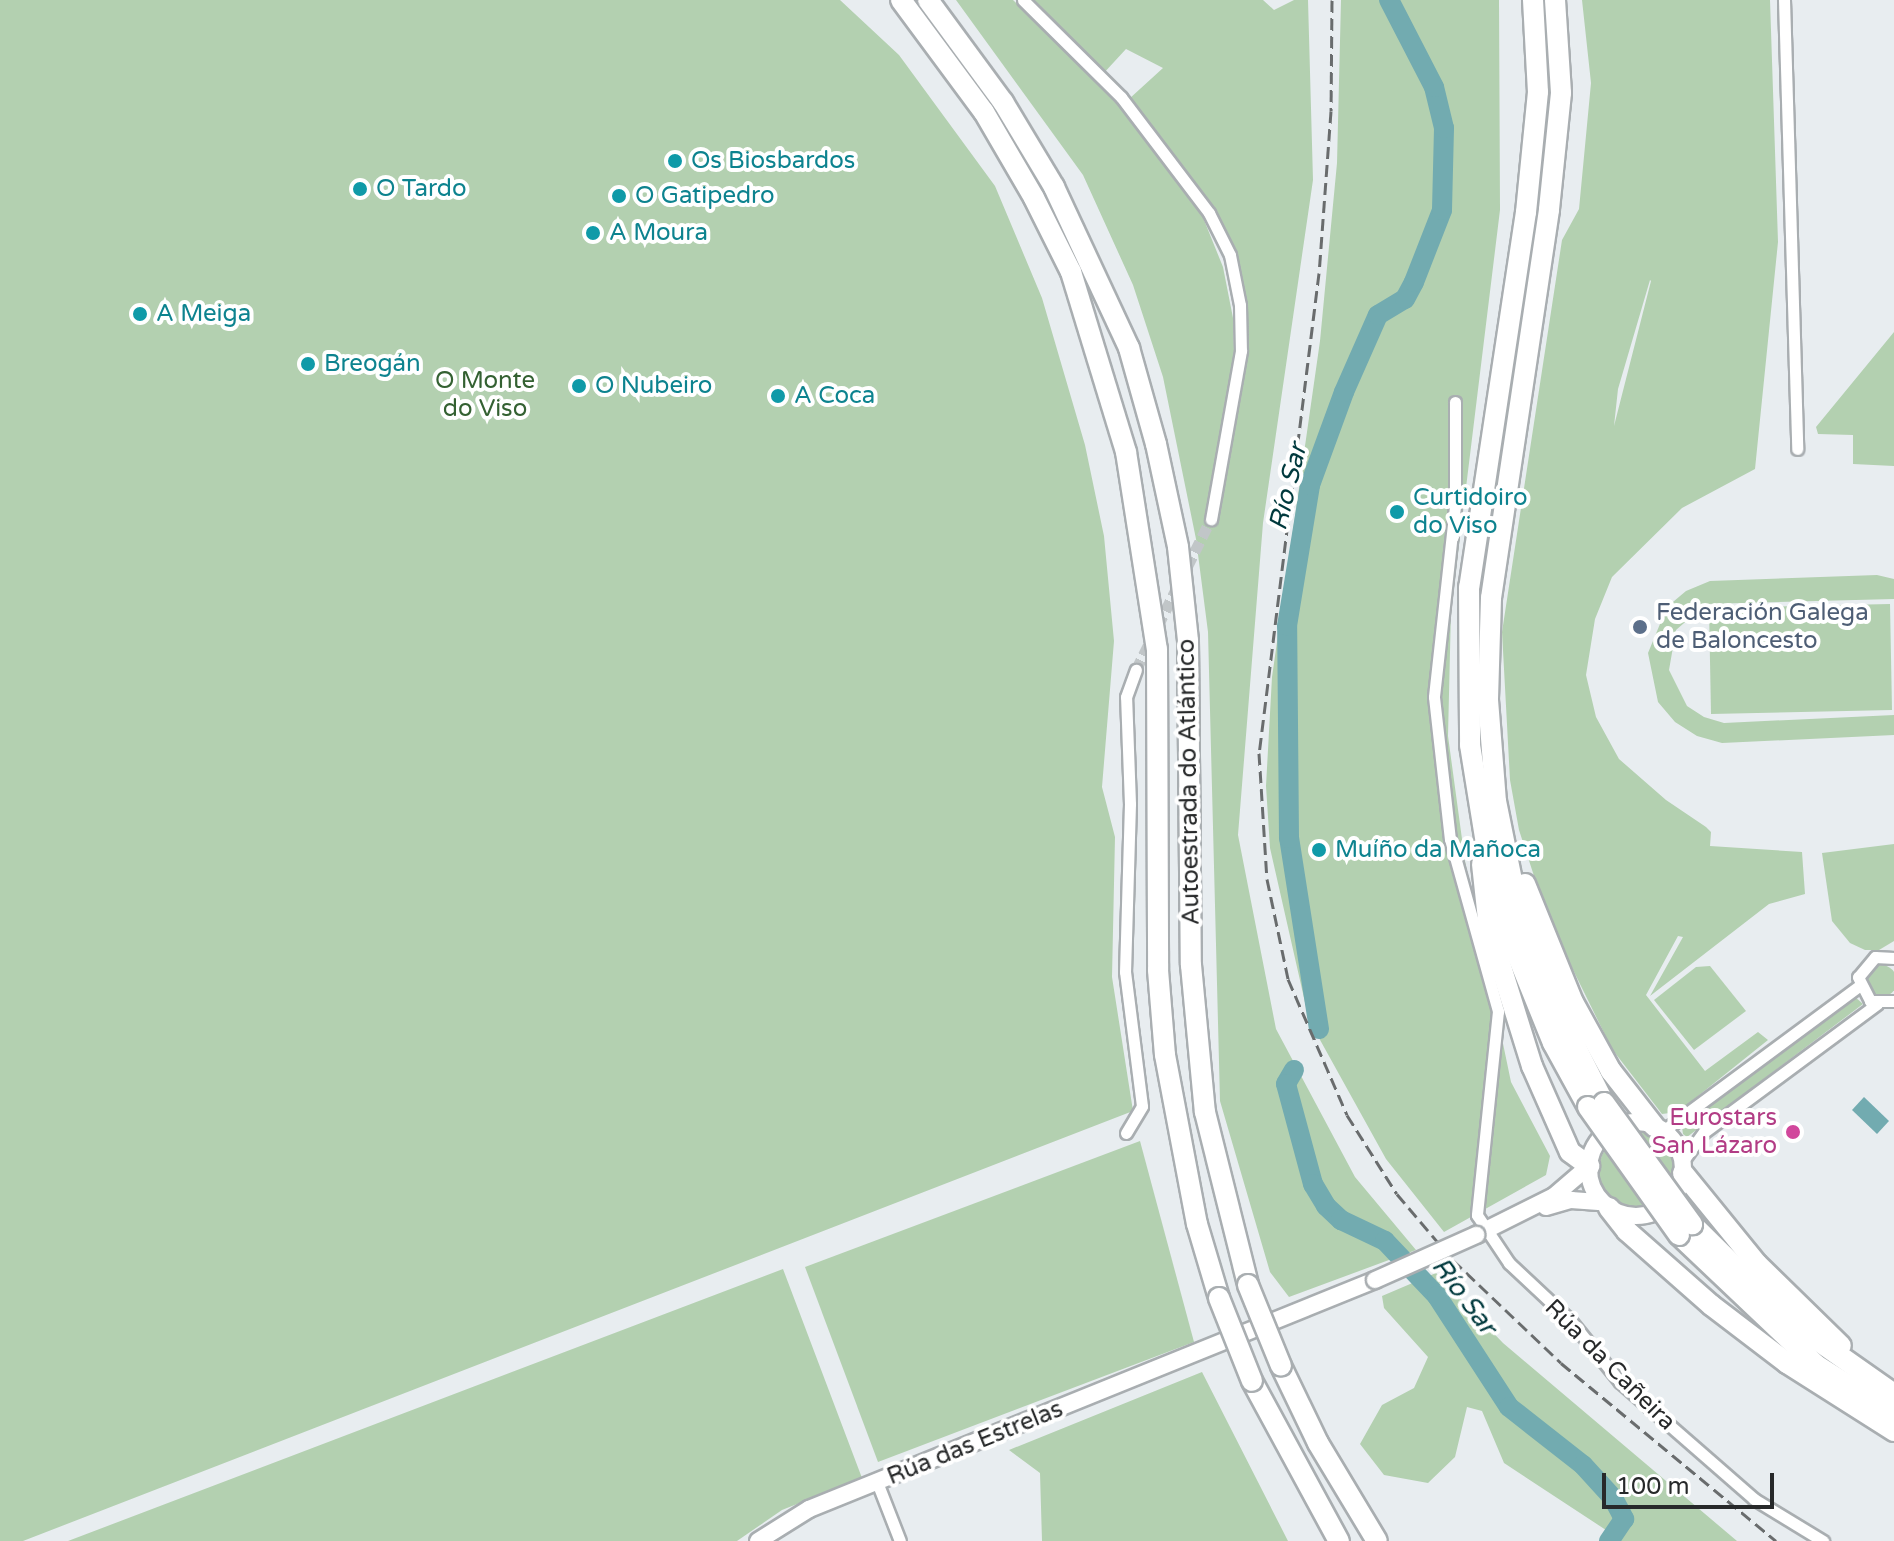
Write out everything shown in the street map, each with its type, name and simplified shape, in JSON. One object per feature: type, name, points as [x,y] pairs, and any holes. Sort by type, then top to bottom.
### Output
[{"type":"highway","name":"Autoestrada do Atlántico","points":[[901,0],[984,112],[1065,260],[1126,452],[1157,649],[1158,970],[1173,1114],[1219,1298],[1252,1381],[1339,1541]]},
{"type":"highway","name":"Autoestrada do Atlántico","points":[[928,0],[1003,102],[1054,187],[1129,348],[1156,444],[1178,547],[1188,641],[1191,965],[1204,1097],[1221,1191],[1248,1285],[1281,1366],[1318,1443],[1377,1541]]},
{"type":"highway","points":[[1533,0],[1538,92],[1526,212],[1469,587],[1470,745],[1486,844],[1531,994],[1596,1105],[1686,1230],[1816,1365],[1841,1396]]},
{"type":"highway","points":[[1555,0],[1561,93],[1549,210],[1491,598],[1488,700],[1496,801],[1529,941],[1596,1105]]},
{"type":"highway","points":[[1496,801],[1573,1002],[1611,1071],[1659,1128]]},
{"type":"highway","points":[[1486,844],[1480,872],[1489,928],[1527,1053],[1570,1152],[1589,1166]]},
{"type":"highway","points":[[1683,1167],[1757,1264],[1846,1351],[1856,1370]]},
{"type":"highway","points":[[1605,1205],[1627,1231],[1711,1305],[1787,1363],[1894,1431]]},
{"type":"highway","points":[[1686,1230],[1790,1321],[1894,1394]]},
{"type":"highway","points":[[1816,1365],[1894,1414]]},
{"type":"street","points":[[1023,0],[1121,97],[1200,201],[1230,255],[1240,305],[1241,351],[1211,519]]},
{"type":"street","points":[[1784,0],[1797,449]]},
{"type":"street","points":[[1455,402],[1455,506],[1434,697],[1450,839],[1498,1011],[1477,1215],[1481,1233]]},
{"type":"street","points":[[1126,1133],[1142,1106],[1125,972],[1130,804],[1126,697],[1136,670]]},
{"type":"street","points":[[1877,1004],[1859,986],[1860,971],[1868,961],[1893,956]]},
{"type":"street","points":[[1659,1128],[1859,986]]},
{"type":"street","points":[[1521,1214],[1571,1200],[1605,1205],[1636,1217],[1649,1214],[1673,1199],[1683,1167],[1704,1132],[1877,1004],[1893,1003]]},
{"type":"street","points":[[1605,1205],[1590,1182],[1589,1166],[1598,1141],[1609,1130],[1639,1122],[1659,1128],[1683,1167]]},
{"type":"street","points":[[1521,1214],[1563,1189],[1589,1166]]},
{"type":"street","name":"Rúa das Estrelas","points":[[758,1541],[809,1509],[1375,1280],[1521,1214]]},
{"type":"street","name":"Rúa da Cañeira","points":[[1481,1233],[1570,1320],[1620,1382],[1754,1499],[1823,1541]]},
{"type":"street","points":[[877,1482],[900,1541]]},
{"type":"green space","name":"O Monte do Viso","points":[[0,0],[840,0],[899,55],[995,186],[1042,298],[1085,445],[1104,536],[1114,641],[1102,787],[1115,837],[1112,977],[1133,1111],[23,1541],[0,1541]]},
{"type":"green space","points":[[956,0],[1013,0],[1115,98],[1202,215],[1223,267],[1233,318],[1234,351],[1215,473],[1229,454],[1247,349],[1245,301],[1234,251],[1211,205],[1129,99],[1163,68],[1126,49],[1102,75],[1028,0],[1263,0],[1274,10],[1294,0],[1308,0],[1313,180],[1263,523],[1238,835],[1276,1029],[1355,1177],[1416,1250],[1289,1297],[1270,1272],[1220,1101],[1208,632],[1196,539],[1163,377],[1133,285],[1083,175]]},
{"type":"green space","points":[[1341,0],[1499,0],[1500,210],[1451,610],[1448,736],[1465,861],[1511,1082],[1550,1156],[1546,1175],[1444,1232],[1386,1159],[1309,1020],[1270,848],[1266,786],[1272,677],[1320,341],[1337,163]]},
{"type":"green space","points":[[1582,0],[1770,0],[1778,242],[1755,469],[1682,508],[1612,577],[1595,619],[1586,675],[1596,717],[1619,759],[1666,800],[1706,827],[1711,832],[1710,846],[1802,852],[1805,894],[1769,904],[1650,996],[1683,937],[1678,936],[1646,995],[1705,1071],[1758,1032],[1768,1040],[1678,1112],[1662,1114],[1612,1049],[1548,919],[1519,830],[1510,780],[1502,632],[1562,240],[1579,209],[1591,83]],"holes":[[[1651,281],[1614,426],[1618,389]]]},
{"type":"green space","points":[[1894,332],[1894,466],[1853,464],[1853,435],[1818,434],[1816,427]]},
{"type":"green space","points":[[1877,575],[1894,579],[1894,599],[1706,604],[1676,630],[1669,670],[1687,706],[1704,717],[1724,723],[1894,715],[1894,735],[1722,743],[1697,736],[1675,722],[1658,702],[1648,653],[1667,607],[1686,591],[1710,581]]},
{"type":"green space","points":[[1890,604],[1892,710],[1711,714],[1709,608]]},
{"type":"green space","points":[[1894,844],[1894,941],[1879,950],[1865,950],[1850,943],[1832,921],[1822,853]]},
{"type":"green space","points":[[1881,965],[1892,970],[1897,981],[1892,992],[1881,997],[1870,992],[1865,981],[1870,970]]},
{"type":"green space","points":[[1710,966],[1746,1011],[1694,1050],[1654,1000],[1696,967]]},
{"type":"green space","points":[[1854,996],[1863,1004],[1687,1137],[1683,1134],[1682,1127]]},
{"type":"green space","points":[[1637,1132],[1651,1135],[1664,1143],[1672,1156],[1675,1170],[1672,1184],[1664,1197],[1651,1205],[1637,1208],[1623,1205],[1610,1197],[1602,1184],[1599,1170],[1602,1156],[1610,1143],[1623,1135]]},
{"type":"green space","points":[[1140,1141],[1194,1342],[878,1462],[805,1267]]},
{"type":"green space","points":[[783,1269],[862,1478],[782,1510],[737,1541],[68,1541]]},
{"type":"green space","points":[[1436,1273],[1503,1343],[1737,1541],[1599,1541],[1612,1534],[1504,1463],[1482,1411],[1467,1407],[1455,1457],[1428,1483],[1384,1475],[1360,1444],[1382,1405],[1414,1388],[1428,1357],[1384,1308],[1382,1296]]},
{"type":"green space","points":[[1202,1372],[1288,1541],[1042,1541],[1040,1473],[1009,1450]]},
{"type":"water","points":[[1864,1097],[1889,1121],[1877,1134],[1852,1110]]},
{"type":"waterway","name":"Río Sar","points":[[1319,1029],[1289,838],[1287,626],[1310,485],[1344,392],[1378,315],[1405,299],[1442,210],[1444,128],[1434,87],[1389,0]]},
{"type":"waterway","name":"Río Sar","points":[[1294,1070],[1286,1084],[1313,1184],[1326,1206],[1341,1220],[1385,1241],[1437,1296],[1509,1407],[1583,1465],[1613,1498],[1624,1519],[1609,1541]]},
{"type":"tunnel","points":[[1136,670],[1211,519]]},
{"type":"railway","points":[[1332,0],[1331,111],[1319,273],[1259,753],[1267,879],[1288,979],[1347,1115],[1397,1194],[1453,1260],[1561,1363],[1776,1541]]},
{"type":"place","name":"Os Biosbardos","points":[[675,161]]},
{"type":"place","name":"O Tardo","points":[[360,189]]},
{"type":"place","name":"O Gatipedro","points":[[619,196]]},
{"type":"place","name":"A Moura","points":[[593,233]]},
{"type":"place","name":"A Meiga","points":[[140,314]]},
{"type":"place","name":"Breogán","points":[[308,364]]},
{"type":"place","name":"O Nubeiro","points":[[579,386]]},
{"type":"place","name":"A Coca","points":[[778,396]]},
{"type":"place","name":"Curtidoiro do Viso","points":[[1397,512]]},
{"type":"place","name":"Federación Galega de Baloncesto","points":[[1640,627]]},
{"type":"place","name":"Muíño da Mañoca","points":[[1319,850]]},
{"type":"place","name":"Eurostars San Lázaro","points":[[1793,1132]]}]
